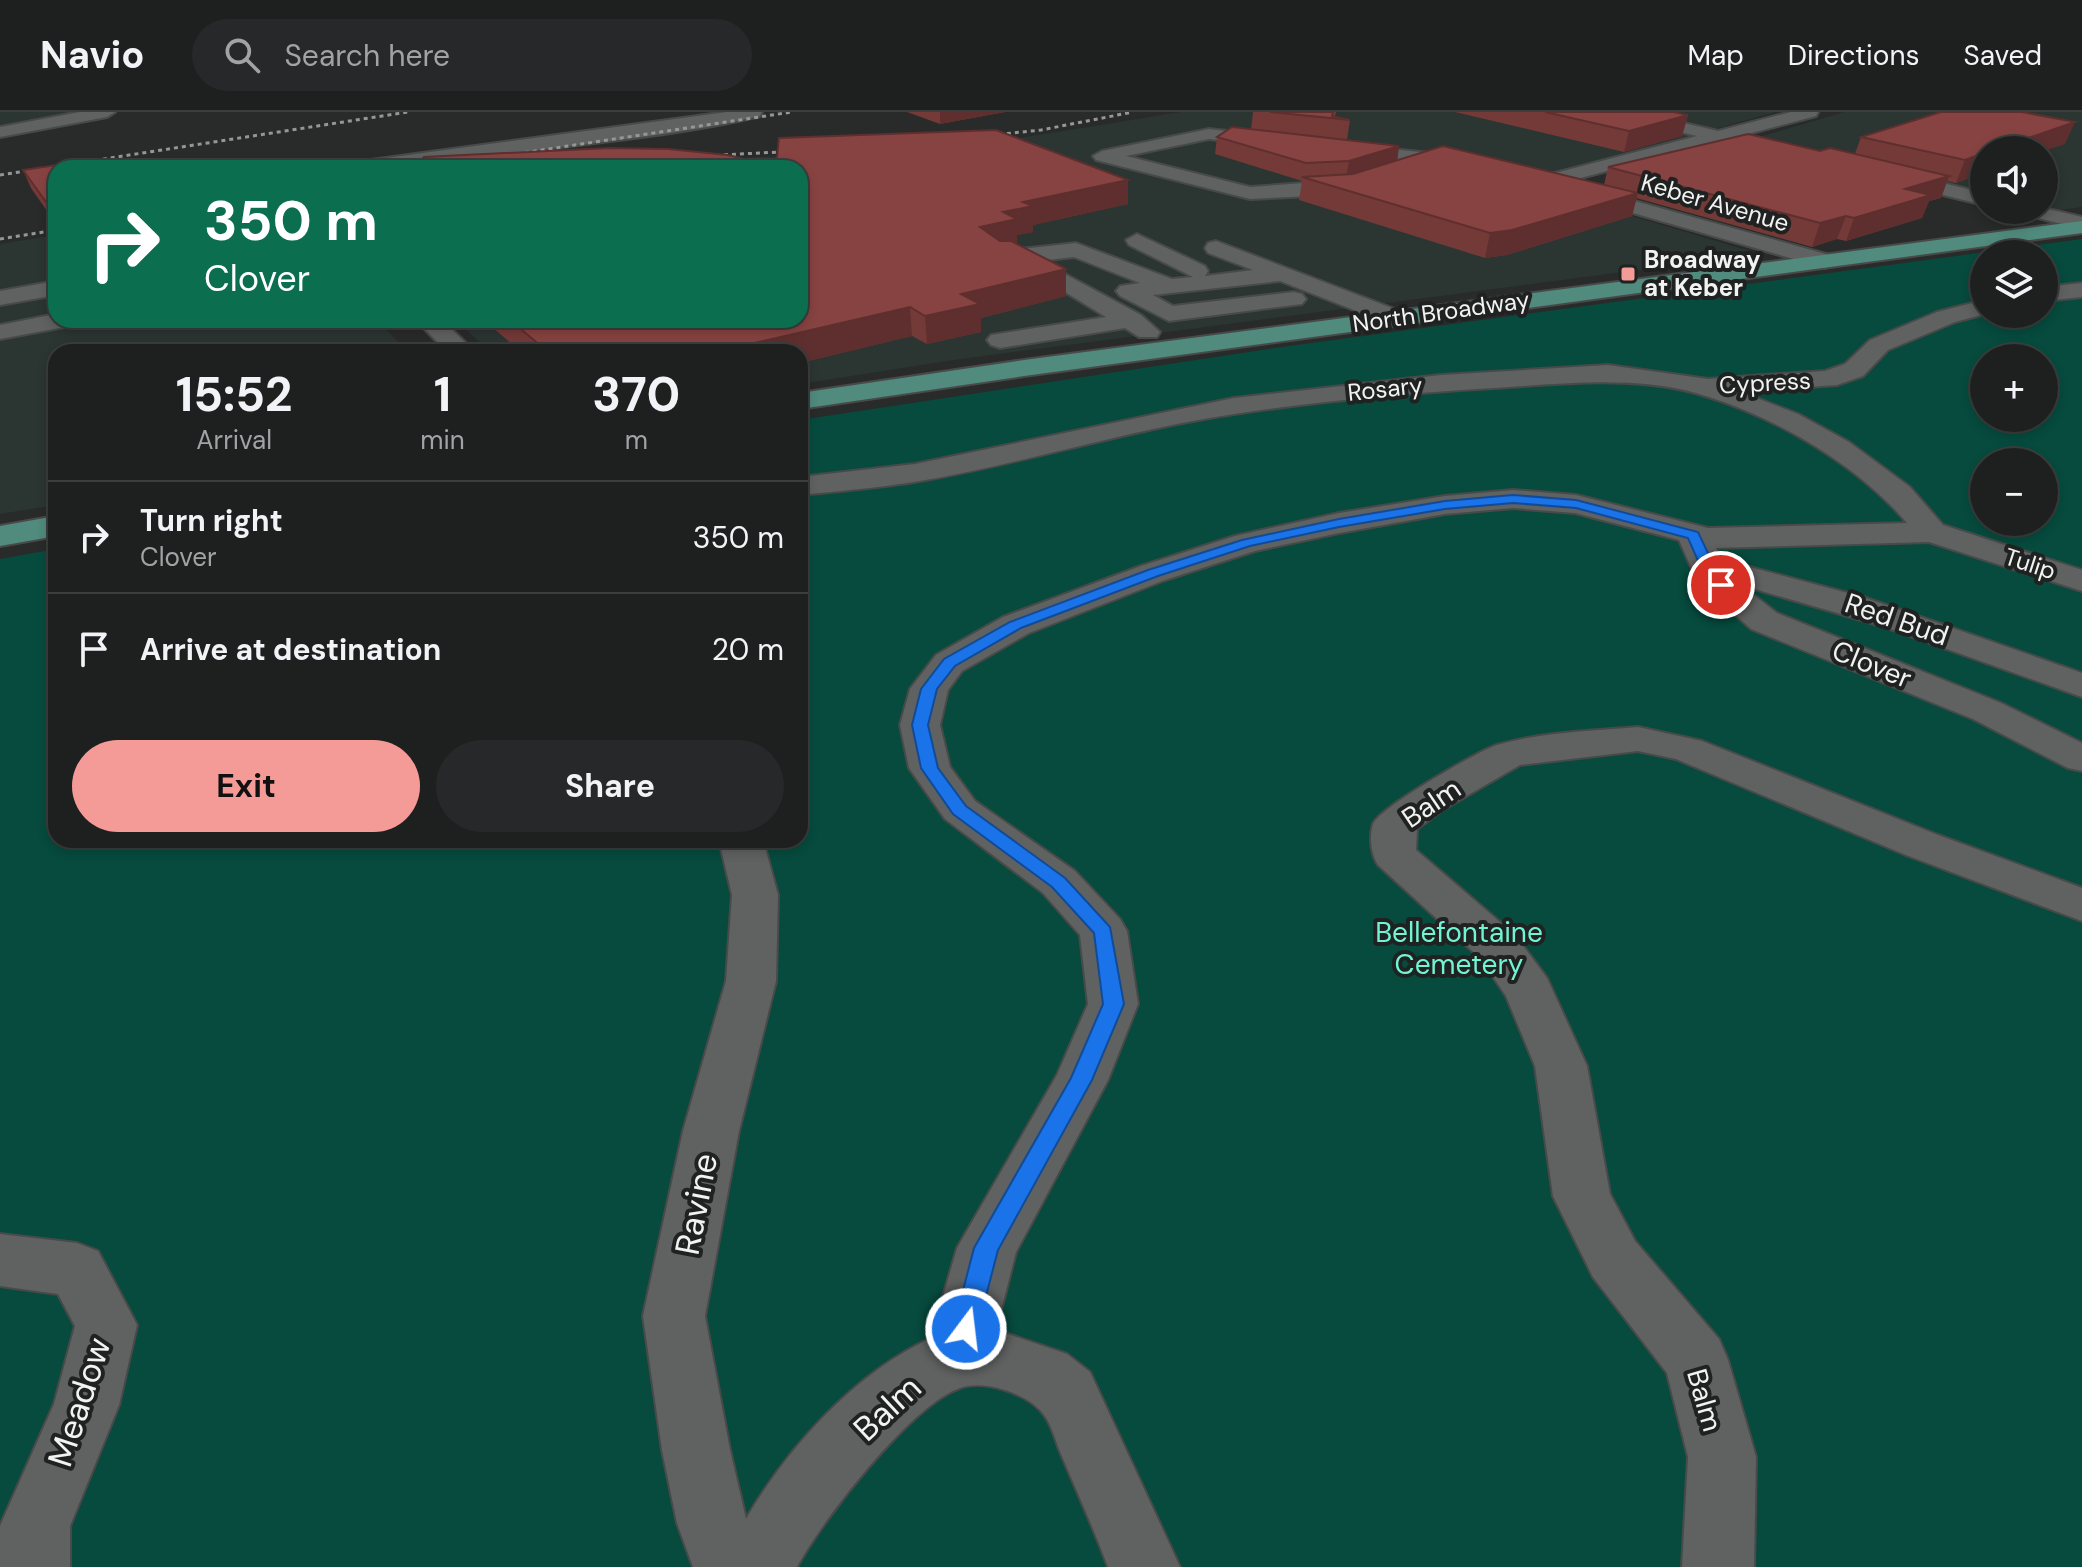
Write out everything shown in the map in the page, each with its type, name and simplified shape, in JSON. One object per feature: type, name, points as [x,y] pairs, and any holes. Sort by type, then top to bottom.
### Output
[{"type":"main road","name":"North Broadway","points":[[808,400],[2082,225]]},
{"type":"main road","points":[[0,536],[48,527]]},
{"type":"street","points":[[0,132],[107,112]]},
{"type":"street","points":[[405,160],[631,133],[754,112]]},
{"type":"street","points":[[1616,112],[1800,155]]},
{"type":"street","points":[[1673,112],[1743,131]]},
{"type":"street","points":[[1723,136],[1810,112]]},
{"type":"street","points":[[1438,159],[1349,188],[1250,193],[1102,156],[1209,134],[1438,159],[1495,171]]},
{"type":"street","name":"Keber Avenue","points":[[1723,136],[1534,180],[1825,261]]},
{"type":"street","points":[[1861,170],[1970,196]]},
{"type":"street","points":[[2058,218],[2082,225]]},
{"type":"street","points":[[1137,240],[1218,281]]},
{"type":"street","points":[[1216,248],[1271,275],[1396,318]]},
{"type":"street","points":[[1002,258],[1076,250],[1169,286]]},
{"type":"street","points":[[1050,273],[1132,320],[1169,348]]},
{"type":"street","points":[[1271,275],[1294,299],[1169,314],[1128,291],[1169,286],[1271,275]]},
{"type":"street","points":[[0,298],[48,289]]},
{"type":"street","points":[[2058,293],[2082,290]]},
{"type":"street","name":"Cypress","points":[[1703,386],[1828,379],[1854,370],[1879,345],[1946,317],[1970,311]]},
{"type":"street","points":[[1000,340],[1132,320]]},
{"type":"street","points":[[0,332],[48,323]]},
{"type":"street","points":[[436,328],[454,344]]},
{"type":"street","name":"Rosary","points":[[808,485],[915,473],[1089,434],[1234,406],[1441,383],[1608,373],[1703,386],[1777,415],[1839,448],[1899,494],[1932,532]]},
{"type":"street","name":"Cypress","points":[[1777,415],[1828,379]]},
{"type":"street","points":[[1144,1567],[1123,1512],[1064,1388],[1018,1362],[958,1356],[987,1248],[1081,1080],[1113,1004],[1103,931],[1059,882],[960,810],[930,768],[920,725],[929,689],[949,663],[1016,625],[1153,573],[1247,543],[1445,505],[1513,499],[1576,504],[1700,551],[1708,538],[1932,532]]},
{"type":"street","name":"Tulip","points":[[1932,532],[2082,581]]},
{"type":"street","name":"Red Bud","points":[[1700,551],[1891,615],[2082,686]]},
{"type":"street","name":"Clover","points":[[1700,551],[1732,599],[1764,621],[1987,711],[2082,759]]},
{"type":"street","name":"Balm","points":[[1718,1567],[1722,1457],[1696,1360],[1614,1259],[1582,1196],[1561,1066],[1529,991],[1498,947],[1394,855],[1395,824],[1429,800],[1508,755],[1558,746],[1638,739],[1688,750],[1922,845],[2082,905]]},
{"type":"street","name":"Ravine","points":[[729,1567],[712,1523],[696,1450],[674,1316],[711,1131],[751,981],[755,895],[743,848]]},
{"type":"street","name":"Meadow","points":[[0,1260],[77,1270],[106,1325],[86,1405],[35,1526],[34,1567]]},
{"type":"street","name":"Balm","points":[[761,1567],[765,1552],[794,1503],[891,1398],[925,1372],[958,1356]]},
{"type":"shaded area","points":[[0,112],[93,112],[0,127]]},
{"type":"shaded area","points":[[1181,112],[1776,112],[1521,183],[1760,254],[954,360],[808,383],[808,344],[482,344],[464,328],[808,328],[808,160],[701,160],[975,145]]},
{"type":"shaded area","points":[[1844,112],[2082,112],[2082,207],[2058,210],[2058,136],[1970,136],[1970,189],[1756,138]]},
{"type":"shaded area","points":[[48,236],[48,317],[0,326],[0,244]]},
{"type":"shaded area","points":[[58,328],[385,328],[400,344],[48,344],[48,506],[0,514],[0,339]]},
{"type":"green space","name":"Bellefontaine Cemetery","points":[[2082,239],[2082,1567],[0,1567],[0,559],[48,550],[48,848],[808,848],[808,419],[1282,347],[1970,254],[1970,328],[2058,328],[2058,242]]},
{"type":"building","points":[[1270,112],[1333,112],[1332,116],[1350,120]]},
{"type":"building","points":[[1545,112],[1673,112],[1688,115],[1629,131]]},
{"type":"building","points":[[1941,112],[2022,112],[2075,122],[2034,136],[1970,136],[1970,158],[1965,160],[1861,137]]},
{"type":"building","points":[[1232,127],[1399,146],[1349,161],[1306,163],[1217,137]]},
{"type":"building","points":[[996,130],[1128,180],[1023,202],[1033,206],[1003,212],[1017,219],[980,227],[1000,241],[1011,241],[1066,269],[961,294],[980,304],[925,316],[910,307],[750,344],[538,344],[520,328],[808,328],[808,160],[777,160],[779,138]]},
{"type":"building","points":[[1748,134],[1820,151],[1830,148],[1949,176],[1905,189],[1931,195],[1854,218],[1846,216],[1820,223],[1608,167]]},
{"type":"building","points":[[1443,146],[1638,193],[1512,230],[1490,233],[1302,177],[1353,174]]},
{"type":"building","points":[[610,148],[668,149],[748,160],[422,160],[424,157]]},
{"type":"building","points":[[48,166],[48,202],[46,202],[23,170]]},
{"type":"railway","points":[[97,160],[408,112]]},
{"type":"railway","points":[[509,155],[792,112]]},
{"type":"railway","points":[[983,136],[1041,130],[1133,112]]},
{"type":"railway","points":[[700,156],[800,151]]},
{"type":"railway","points":[[0,175],[48,168]]},
{"type":"railway","points":[[0,239],[48,231]]},
{"type":"place","name":"Broadway at Keber","points":[[1628,274]]},
{"type":"route","points":[[966,1329],[987,1248],[1081,1080],[1113,1004],[1103,931],[1059,882],[960,810],[930,768],[920,725],[929,689],[949,663],[1016,625],[1153,573],[1247,543],[1445,505],[1513,499],[1576,504],[1693,535],[1710,572],[1721,585]]}]
